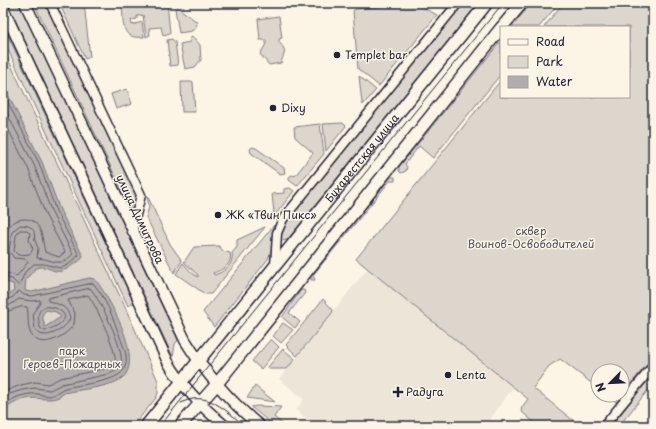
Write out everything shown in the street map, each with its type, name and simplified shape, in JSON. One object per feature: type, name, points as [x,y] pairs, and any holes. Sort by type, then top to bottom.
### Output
[{"type":"main road","name":"Бухарестская улица","points":[[146,426],[487,3]]},
{"type":"main road","points":[[504,26],[522,3]]},
{"type":"main road","points":[[180,426],[199,402],[216,385],[500,30]]},
{"type":"street","name":"улица Димитрова","points":[[25,3],[168,306],[198,361],[216,385],[236,407],[260,426]]},
{"type":"street","points":[[50,3],[141,195],[141,201],[132,231]]},
{"type":"street","points":[[275,266],[277,234],[283,219],[458,3]]},
{"type":"street","points":[[3,8],[168,362],[199,402],[225,426]]},
{"type":"street","points":[[604,426],[653,366]]},
{"type":"shaded area","points":[[368,268],[515,385],[485,426],[315,426],[296,410],[304,399],[279,379]]},
{"type":"green space","points":[[7,3],[19,3],[178,340],[175,344],[173,357]]},
{"type":"green space","points":[[34,3],[46,3],[137,197],[134,210],[130,208]]},
{"type":"green space","points":[[60,3],[84,3],[90,57],[85,59]]},
{"type":"green space","points":[[122,3],[167,3],[170,33],[163,35],[161,27],[149,28],[150,35],[146,37],[143,15],[137,16],[137,19],[131,20],[132,25],[142,22],[144,37],[130,36],[124,28]]},
{"type":"green space","points":[[413,3],[437,15],[379,86],[358,69],[353,11],[355,9]]},
{"type":"green space","points":[[463,3],[479,3],[287,240],[282,241],[280,234],[286,222]]},
{"type":"green space","points":[[531,3],[559,3],[540,26],[513,26]]},
{"type":"green space","name":"сквер Воинов-Освободителей","points":[[563,3],[653,3],[653,357],[630,385],[630,363],[590,363],[590,382],[560,359],[549,366],[533,388],[580,426],[538,426],[521,411],[528,399],[356,259],[500,81],[500,98],[630,98],[630,26],[545,26]]},
{"type":"green space","points":[[177,7],[196,21],[197,25],[192,31],[179,33],[175,9]]},
{"type":"green space","points":[[279,16],[282,38],[279,39],[279,42],[284,48],[284,52],[281,63],[269,65],[260,54],[266,44],[266,40],[260,40],[258,19]]},
{"type":"green space","points":[[3,25],[134,303],[128,306],[3,39]]},
{"type":"green space","points":[[190,37],[194,38],[200,45],[201,60],[195,67],[185,69],[180,44],[190,42]]},
{"type":"green space","points":[[172,39],[175,42],[178,65],[170,66],[167,40]]},
{"type":"green space","points":[[500,42],[500,75],[433,158],[419,146],[405,164],[407,167],[406,171],[401,173],[399,171],[399,167]]},
{"type":"green space","name":"парк Героев-Пожарных","points":[[3,48],[125,307],[158,381],[158,393],[156,398],[133,426],[3,426]]},
{"type":"green space","points":[[359,76],[376,90],[363,105],[362,103]]},
{"type":"green space","points":[[181,82],[193,82],[195,112],[182,112]]},
{"type":"green space","points":[[127,89],[132,104],[116,109],[111,94]]},
{"type":"green space","points":[[343,123],[346,126],[326,151],[323,124]]},
{"type":"green space","points":[[320,124],[324,154],[297,186],[289,180],[289,177],[292,175],[295,176],[313,153],[295,137],[294,127]]},
{"type":"green space","points":[[252,147],[256,148],[284,168],[285,173],[280,174],[251,153],[250,149]]},
{"type":"green space","points":[[391,177],[395,177],[395,181],[390,181],[313,275],[315,280],[311,280],[311,275]]},
{"type":"green space","points":[[290,188],[294,191],[272,219],[269,220],[271,214],[274,213],[272,194],[284,193],[284,189]]},
{"type":"green space","points":[[147,195],[170,244],[182,261],[174,273],[146,217],[149,207]]},
{"type":"green space","points":[[274,225],[271,251],[268,259],[214,327],[203,312]]},
{"type":"green space","points":[[265,227],[211,294],[205,294],[176,274],[183,263],[198,277],[198,275],[184,262],[194,247],[219,246],[223,251],[230,253],[230,261],[228,264],[223,269],[213,273],[214,275],[222,272],[232,261],[232,253],[237,247],[237,240]]},
{"type":"green space","points":[[301,290],[304,290],[305,293],[289,313],[300,322],[295,328],[282,317]]},
{"type":"green space","points":[[323,299],[333,310],[332,313],[297,356],[286,345]]},
{"type":"green space","points":[[283,323],[293,330],[281,343],[273,336]]},
{"type":"green space","points":[[271,339],[279,347],[261,369],[252,361]]},
{"type":"green space","points":[[283,349],[295,359],[287,369],[269,369],[268,367]]},
{"type":"green space","points":[[653,374],[653,384],[619,426],[611,426]]},
{"type":"green space","points":[[255,386],[275,402],[247,398]]},
{"type":"green space","points":[[251,407],[281,407],[274,417],[285,426],[274,426]]},
{"type":"water","name":"парк Героев-Пожарных","points":[[3,85],[42,162],[60,210],[83,256],[80,261],[62,271],[42,267],[36,268],[26,279],[25,291],[32,292],[89,278],[95,279],[116,314],[123,329],[129,359],[128,371],[121,379],[109,384],[64,393],[51,399],[31,398],[22,400],[3,410],[3,298],[14,291],[13,284],[3,281]],"holes":[[[46,310],[56,312],[61,317],[45,327],[42,315]]]},
{"type":"tram line","points":[[160,426],[503,3]]},
{"type":"tram line","points":[[181,403],[190,399],[208,400],[223,408],[245,426]]},
{"type":"place","name":"Templet bar","points":[[337,55]]},
{"type":"place","name":"Dixy","points":[[273,108]]},
{"type":"place","name":"ЖК «Твин Пикс»","points":[[218,215]]},
{"type":"place","name":"Lenta","points":[[448,375]]},
{"type":"place","name":"Радуга","points":[[398,392]]}]
